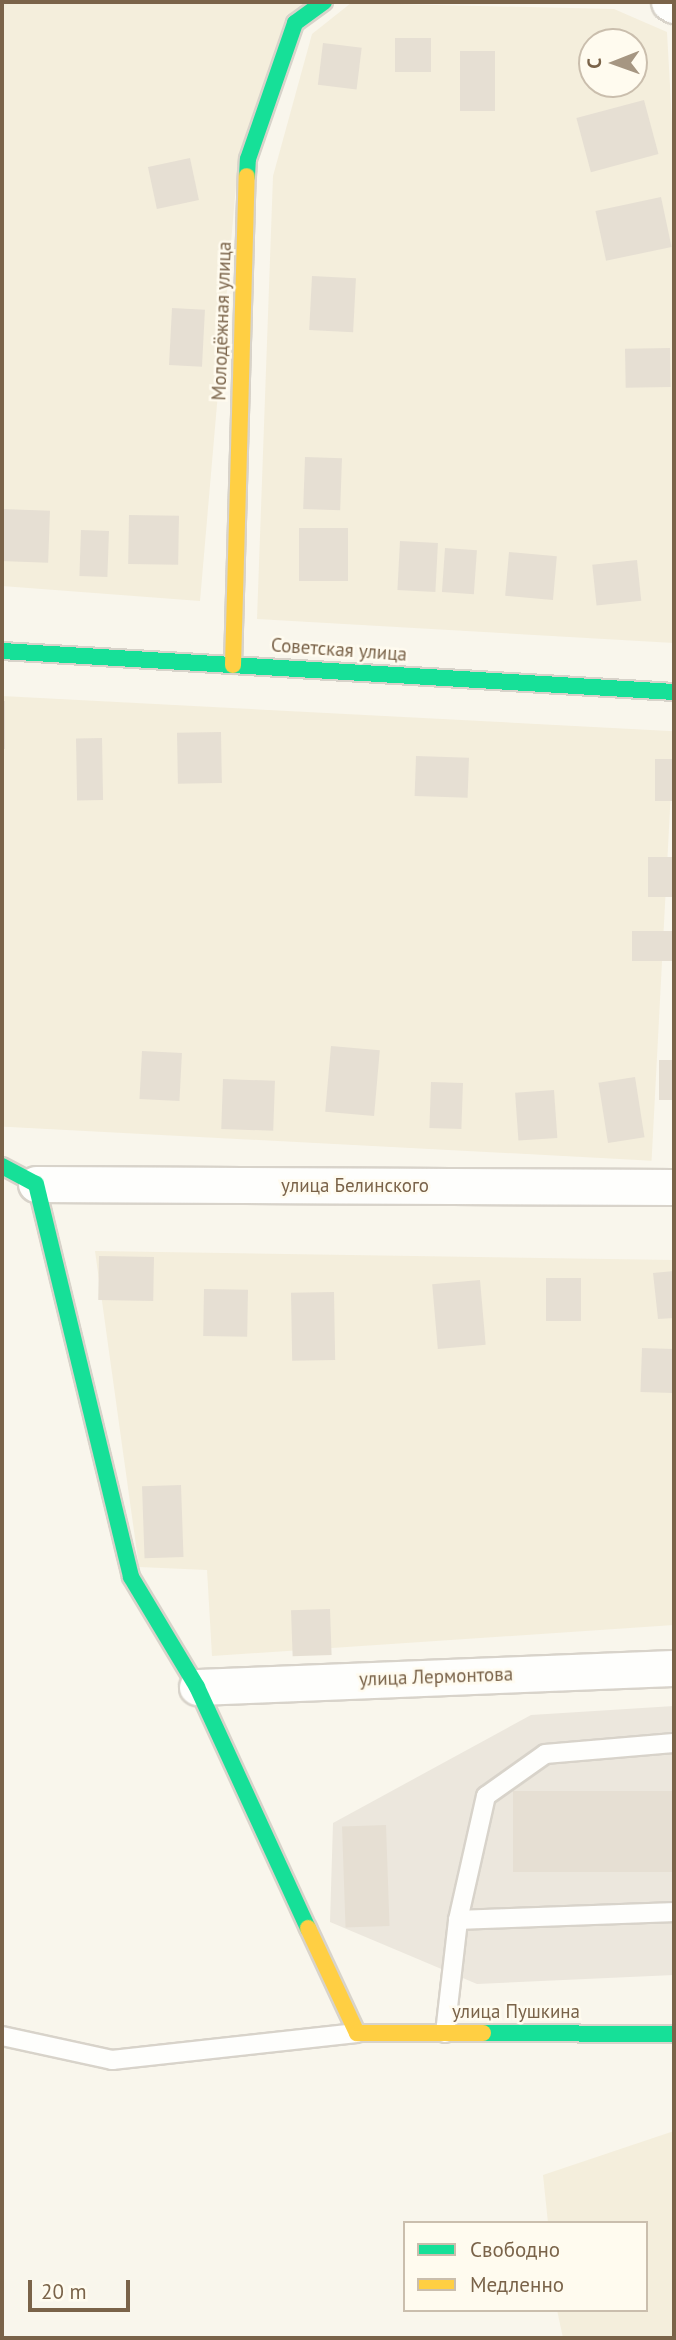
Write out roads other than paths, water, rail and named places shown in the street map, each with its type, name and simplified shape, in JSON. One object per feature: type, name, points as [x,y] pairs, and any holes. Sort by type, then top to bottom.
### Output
[{"type":"street","name":"Молодёжная улица","points":[[233,664],[248,159],[295,23],[324,2]]},
{"type":"street","points":[[669,2],[674,5]]},
{"type":"street","name":"Советская улица","points":[[2,650],[674,692]]},
{"type":"street","points":[[2,1167],[36,1184],[131,1577],[197,1687],[357,2033]]},
{"type":"street","name":"улица Белинского","points":[[36,1184],[674,1187]]},
{"type":"street","name":"улица Лермонтова","points":[[197,1687],[674,1668]]},
{"type":"street","name":"улица Пушкина","points":[[357,2033],[674,2034]]},
{"type":"lane","points":[[445,2033],[458,1920],[486,1796],[545,1754],[674,1743]]},
{"type":"lane","points":[[458,1920],[674,1912]]},
{"type":"lane","points":[[2,2036],[112,2060],[357,2033]]}]
